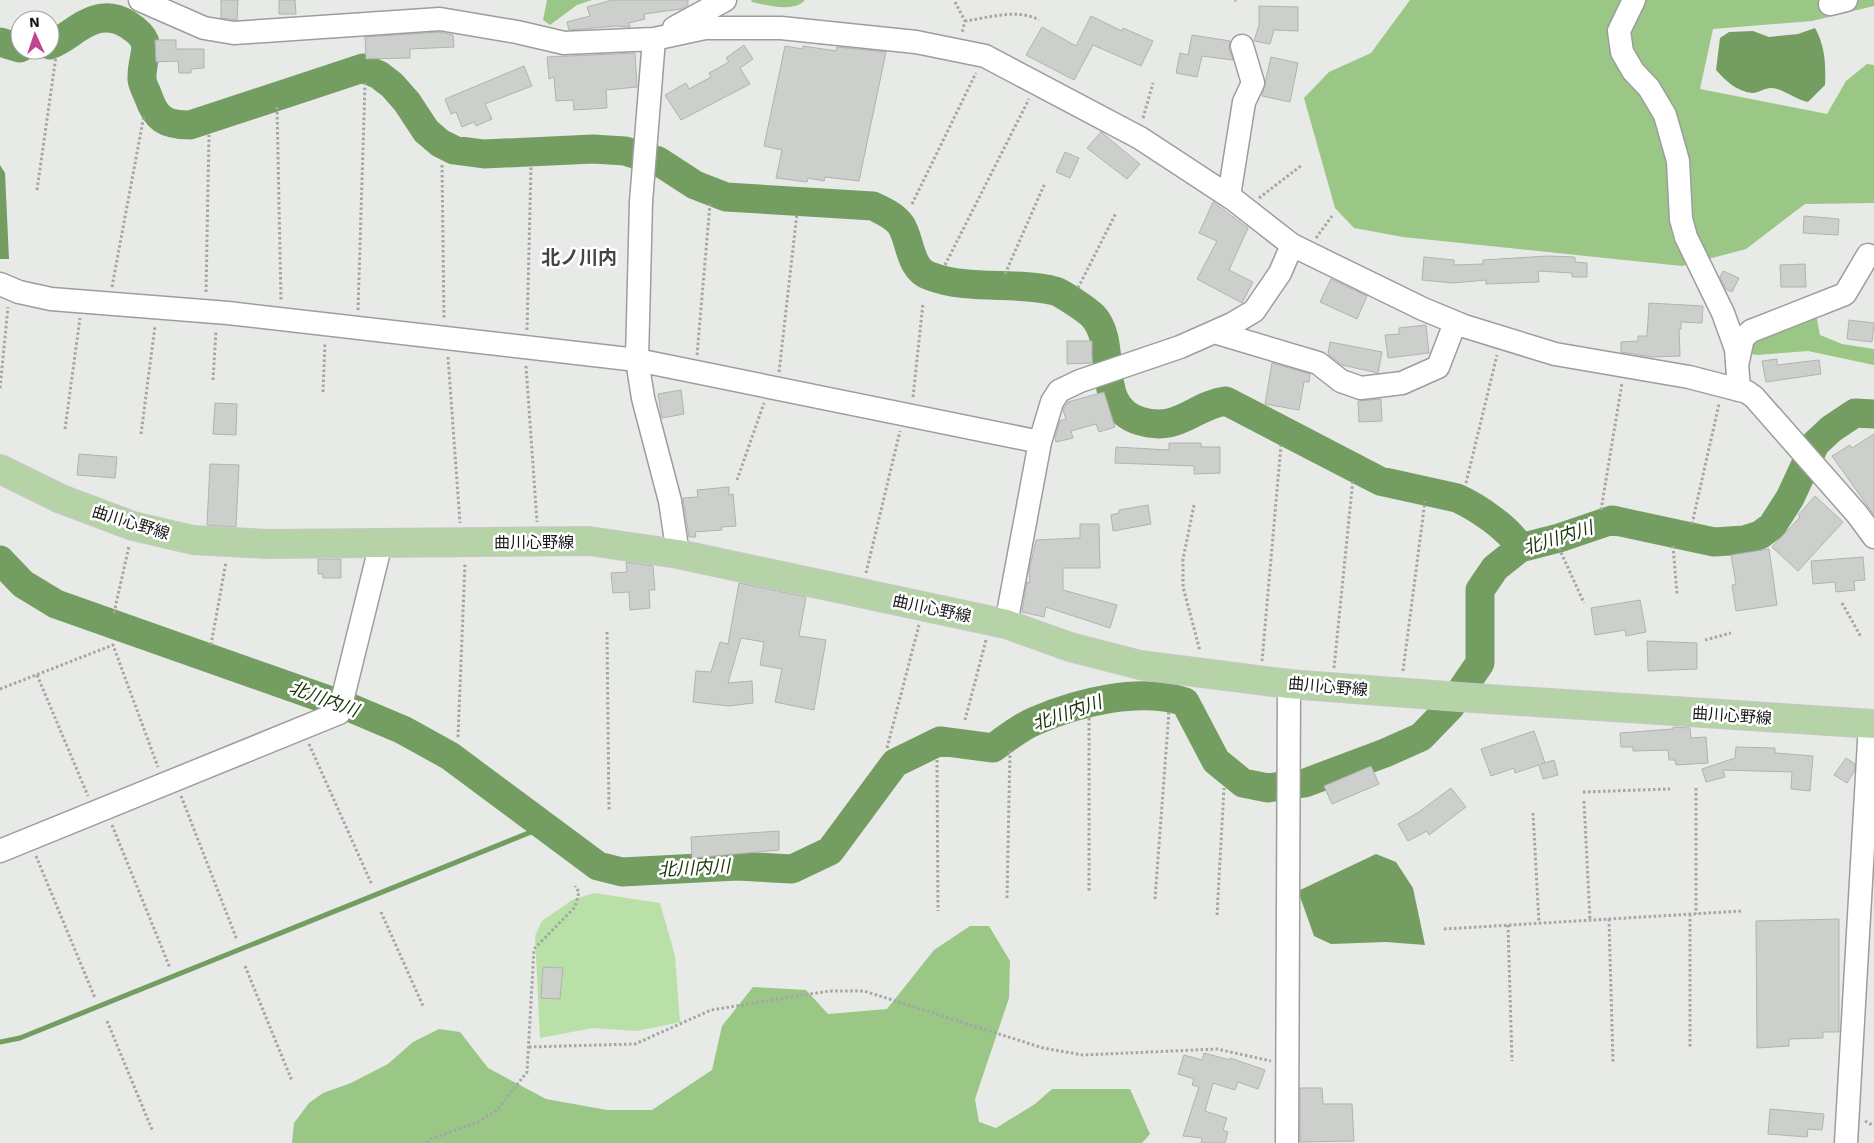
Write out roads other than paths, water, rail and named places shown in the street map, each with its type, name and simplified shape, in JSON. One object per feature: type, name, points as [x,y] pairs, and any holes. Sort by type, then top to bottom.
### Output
[{"type":"main road","name":"曲川心野線","points":[[0,469],[61,499],[115,519],[192,540],[268,544],[589,541],[678,554],[997,629],[1140,665],[1289,684],[1872,724]]},
{"type":"street","points":[[140,0],[204,28],[234,33],[440,19],[517,32],[564,43],[654,39],[705,28],[781,28],[916,42],[986,56],[1140,138],[1302,245],[1455,323],[1555,354],[1689,377],[1730,393],[1754,397],[1857,514],[1874,537]]},
{"type":"street","points":[[654,39],[725,0]]},
{"type":"street","points":[[1634,0],[1619,31],[1622,52],[1630,66],[1649,88],[1664,115],[1678,160],[1681,219],[1686,237],[1723,313],[1736,349],[1738,361]]},
{"type":"street","points":[[654,39],[641,202],[637,360],[645,407],[670,501],[678,554]]},
{"type":"street","points":[[1228,196],[1244,102],[1253,83],[1242,46]]},
{"type":"street","points":[[997,629],[1040,442],[1052,402],[1059,391],[1080,381],[1180,346],[1214,332],[1254,311],[1302,245]]},
{"type":"street","points":[[1730,393],[1743,338],[1751,331],[1845,294],[1868,255]]},
{"type":"street","points":[[5,291],[51,299],[228,313],[637,360],[1040,442]]},
{"type":"street","points":[[1214,332],[1318,362],[1342,381],[1361,388],[1402,383],[1438,367],[1455,323]]},
{"type":"street","points":[[0,851],[338,713],[381,543]]},
{"type":"street","points":[[1287,1143],[1289,684]]},
{"type":"street","points":[[1846,1143],[1872,724]]},
{"type":"waterway","points":[[60,40],[88,22],[98,19],[111,18],[127,24],[145,42],[142,79],[151,104],[158,115],[174,124],[190,125],[363,68],[379,75],[392,85],[407,102],[426,131],[440,143],[454,150],[484,154],[593,149],[625,151],[658,161],[695,185],[726,197],[873,206],[888,214],[901,225],[914,261],[923,272],[930,276],[945,281],[976,285],[1040,288],[1055,291],[1069,298],[1090,313],[1101,328],[1105,343],[1111,389],[1116,402],[1125,413],[1140,421],[1165,424],[1226,401],[1380,481],[1457,498],[1501,526],[1520,548]]},
{"type":"waterway","points":[[0,42],[10,45]]},
{"type":"waterway","name":"北川内川","points":[[0,560],[23,584],[56,604],[351,708],[403,730],[450,756],[598,866],[622,872],[737,866],[792,869],[830,851],[895,763],[940,741],[993,748],[1035,721],[1070,708],[1109,699],[1149,696],[1185,702],[1216,761],[1243,783],[1268,788],[1305,783],[1385,753],[1421,737],[1450,707],[1480,663],[1480,590],[1495,568],[1520,548],[1559,538],[1612,520],[1714,542],[1744,540],[1760,535],[1772,526],[1790,498],[1815,444],[1831,429],[1855,413],[1874,414]]},
{"type":"waterway","points":[[0,1042],[20,1038],[546,826]]},
{"type":"district","name":"北ノ川内","points":[[579,257]]}]
